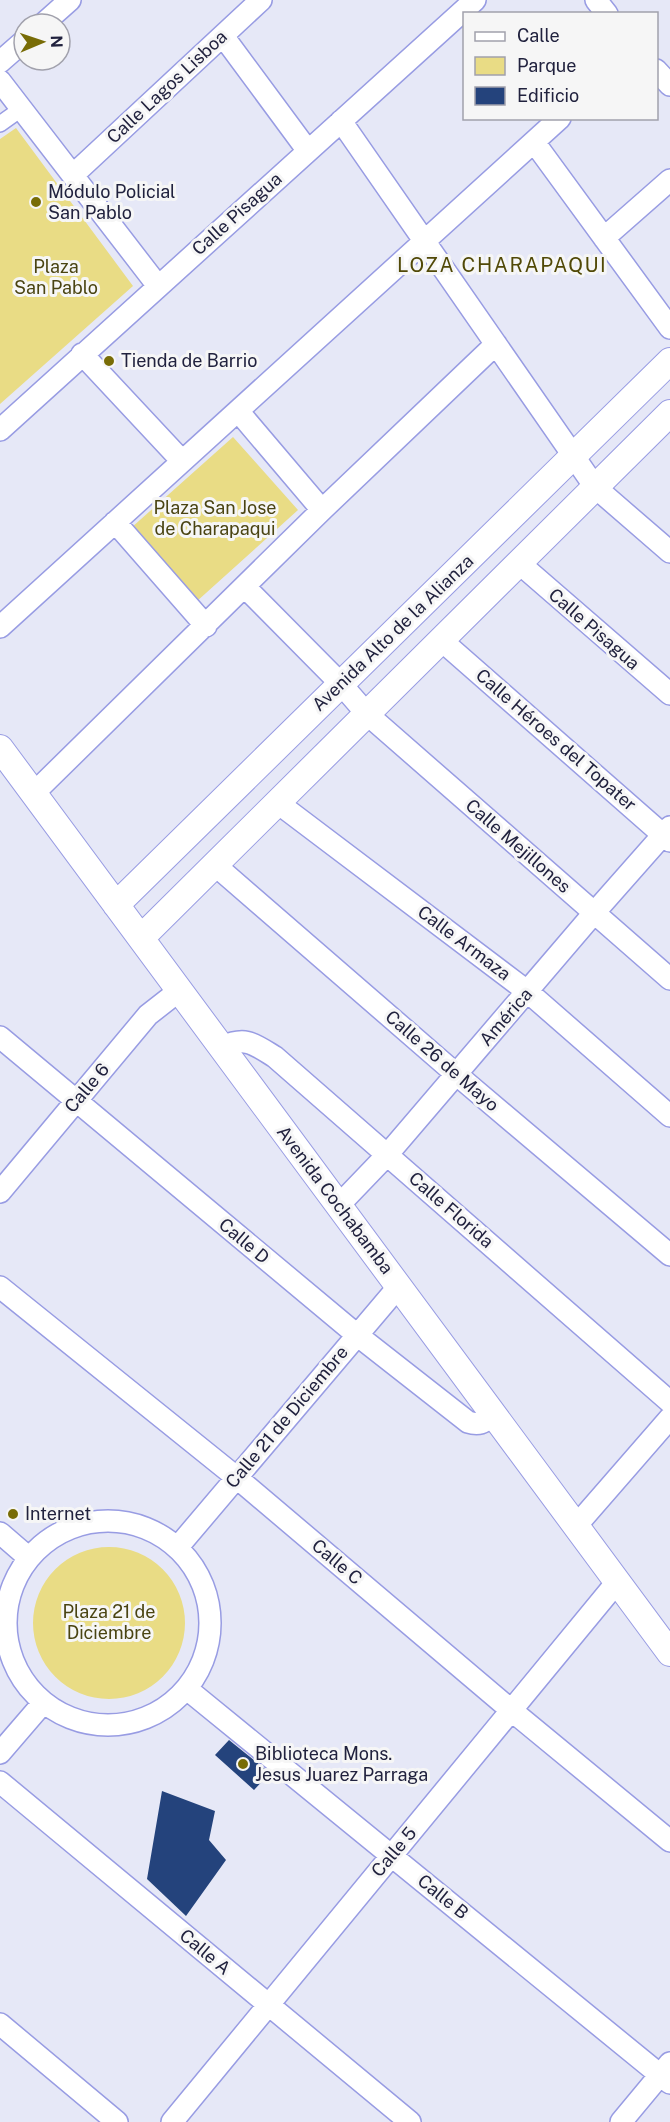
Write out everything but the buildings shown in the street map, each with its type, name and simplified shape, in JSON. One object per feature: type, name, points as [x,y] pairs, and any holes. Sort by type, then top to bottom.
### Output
[{"type":"street","points":[[56,12],[70,0]]},
{"type":"street","name":"Calle Lagos Lisboa","points":[[73,175],[261,0]]},
{"type":"street","name":"Calle Pisagua","points":[[0,430],[341,121],[454,7],[475,0]]},
{"type":"street","points":[[596,0],[605,12]]},
{"type":"street","points":[[223,36],[308,150]]},
{"type":"street","points":[[0,62],[12,52]]},
{"type":"street","points":[[658,71],[670,85]]},
{"type":"street","points":[[0,81],[158,286]]},
{"type":"street","points":[[0,124],[21,109]]},
{"type":"street","points":[[0,627],[558,120]]},
{"type":"street","points":[[341,121],[595,487],[670,552]]},
{"type":"street","points":[[534,142],[670,328]]},
{"type":"street","points":[[604,238],[670,180]]},
{"type":"street","points":[[34,793],[322,510],[496,344]]},
{"type":"street","points":[[82,354],[182,461]]},
{"type":"street","name":"Avenida Alto de la Alianza","points":[[116,905],[670,361]]},
{"type":"street","points":[[238,411],[322,510]]},
{"type":"street","name":"Avenida Alto de la Alianza","points":[[141,938],[670,414]]},
{"type":"street","points":[[115,522],[206,626]]},
{"type":"street","name":"Calle Pisagua","points":[[519,563],[670,694]]},
{"type":"street","name":"Calle Mejillones","points":[[245,587],[341,684],[367,714],[670,979]]},
{"type":"street","name":"Calle Héroes del Topater","points":[[441,640],[668,834]]},
{"type":"street","name":"Avenida Cochabamba","points":[[2,755],[34,793],[617,1582],[669,1649]]},
{"type":"street","name":"Calle Armaza","points":[[278,803],[528,992],[670,1116]]},
{"type":"street","name":"América","points":[[339,1205],[387,1155],[594,913],[668,834]]},
{"type":"street","name":"Calle 26 de Mayo","points":[[215,865],[456,1074],[670,1255]]},
{"type":"street","name":"Calle 6","points":[[0,1192],[148,1015],[180,990]]},
{"type":"street","name":"Calle D","points":[[0,1037],[357,1335],[468,1422],[483,1424],[494,1415]]},
{"type":"street","name":"Calle Florida","points":[[222,1047],[244,1041],[274,1057],[670,1402]]},
{"type":"street","name":"Calle 21 de Diciembre","points":[[177,1548],[399,1286]]},
{"type":"street","name":"Calle C","points":[[0,1287],[236,1477],[511,1710],[670,1841]]},
{"type":"street","points":[[576,1526],[670,1418]]},
{"type":"street","points":[[110,1520],[128,1522],[146,1528],[162,1536],[177,1548],[198,1575],[205,1591],[210,1625],[204,1659],[187,1689],[156,1714],[137,1722],[118,1726],[98,1726],[78,1722],[59,1714],[43,1703],[30,1690],[15,1667],[7,1642],[5,1624],[11,1589],[29,1558],[57,1534],[73,1526],[110,1520]]},
{"type":"street","points":[[0,1533],[29,1558]]},
{"type":"street","name":"Calle 5","points":[[172,2122],[617,1582]]},
{"type":"street","name":"Calle B","points":[[187,1689],[667,2073]]},
{"type":"street","points":[[0,1753],[43,1703]]},
{"type":"street","name":"Calle A","points":[[0,1782],[410,2122]]},
{"type":"street","points":[[0,2024],[117,2122]]},
{"type":"street","points":[[621,2122],[667,2073]]},
{"type":"green space","name":"Plaza San Pablo","points":[[16,128],[133,286],[0,404],[0,139]]},
{"type":"green space","name":"Plaza San Jose de Charapaqui","points":[[233,437],[298,510],[196,602],[131,528]]},
{"type":"green space","name":"Plaza 21 de Diciembre","points":[[109,1547],[124,1548],[138,1553],[163,1569],[179,1594],[184,1608],[184,1638],[179,1652],[163,1677],[138,1693],[124,1698],[109,1699],[94,1698],[80,1693],[55,1677],[39,1652],[34,1638],[33,1623],[34,1608],[39,1594],[55,1569],[80,1553],[94,1548]]},
{"type":"place","name":"Módulo Policial San Pablo","points":[[36,202]]},
{"type":"place","name":"Tienda de Barrio","points":[[109,361]]},
{"type":"place","name":"Internet","points":[[13,1514]]},
{"type":"place","name":"Biblioteca Mons. Jesus Juarez Parraga","points":[[243,1764]]},
{"type":"district","name":"LOZA CHARAPAQUI","points":[[502,265]]}]
